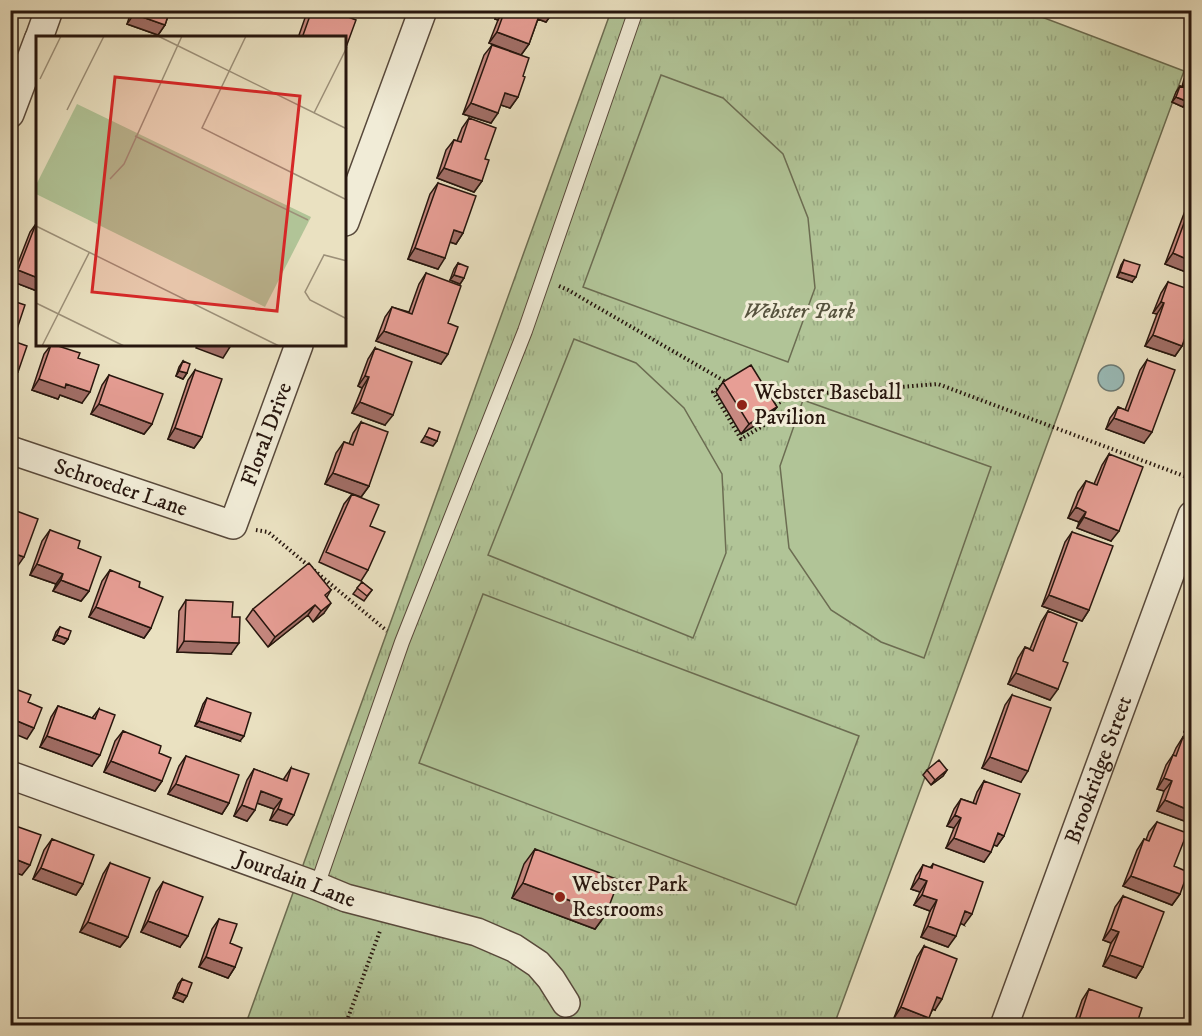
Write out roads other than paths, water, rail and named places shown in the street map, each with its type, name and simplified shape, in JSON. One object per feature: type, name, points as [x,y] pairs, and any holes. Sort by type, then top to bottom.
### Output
[{"type":"street","points":[[39,36],[48,10]]},
{"type":"street","points":[[346,219],[423,10]]},
{"type":"street","points":[[10,114],[36,44]]},
{"type":"street","name":"Floral Drive","points":[[233,525],[300,346]]},
{"type":"street","name":"Schroeder Lane","points":[[10,450],[233,525]]},
{"type":"street","name":"Brookridge Street","points":[[1004,1026],[1191,515]]},
{"type":"street","name":"Jourdain Lane","points":[[10,775],[346,898],[477,932],[514,948],[538,964],[551,979],[566,1003]]},
{"type":"lane","points":[[317,886],[402,642],[525,331],[636,10]]},
{"type":"water","points":[[1111,365],[1120,369],[1124,378],[1120,387],[1111,391],[1102,387],[1098,378],[1102,369]]},
{"type":"place","name":"Webster Baseball Pavilion","points":[[742,405]]},
{"type":"place","name":"Webster Park Restrooms","points":[[560,897]]},
{"type":"park label","name":"Webster Park","points":[[799,311]]}]
